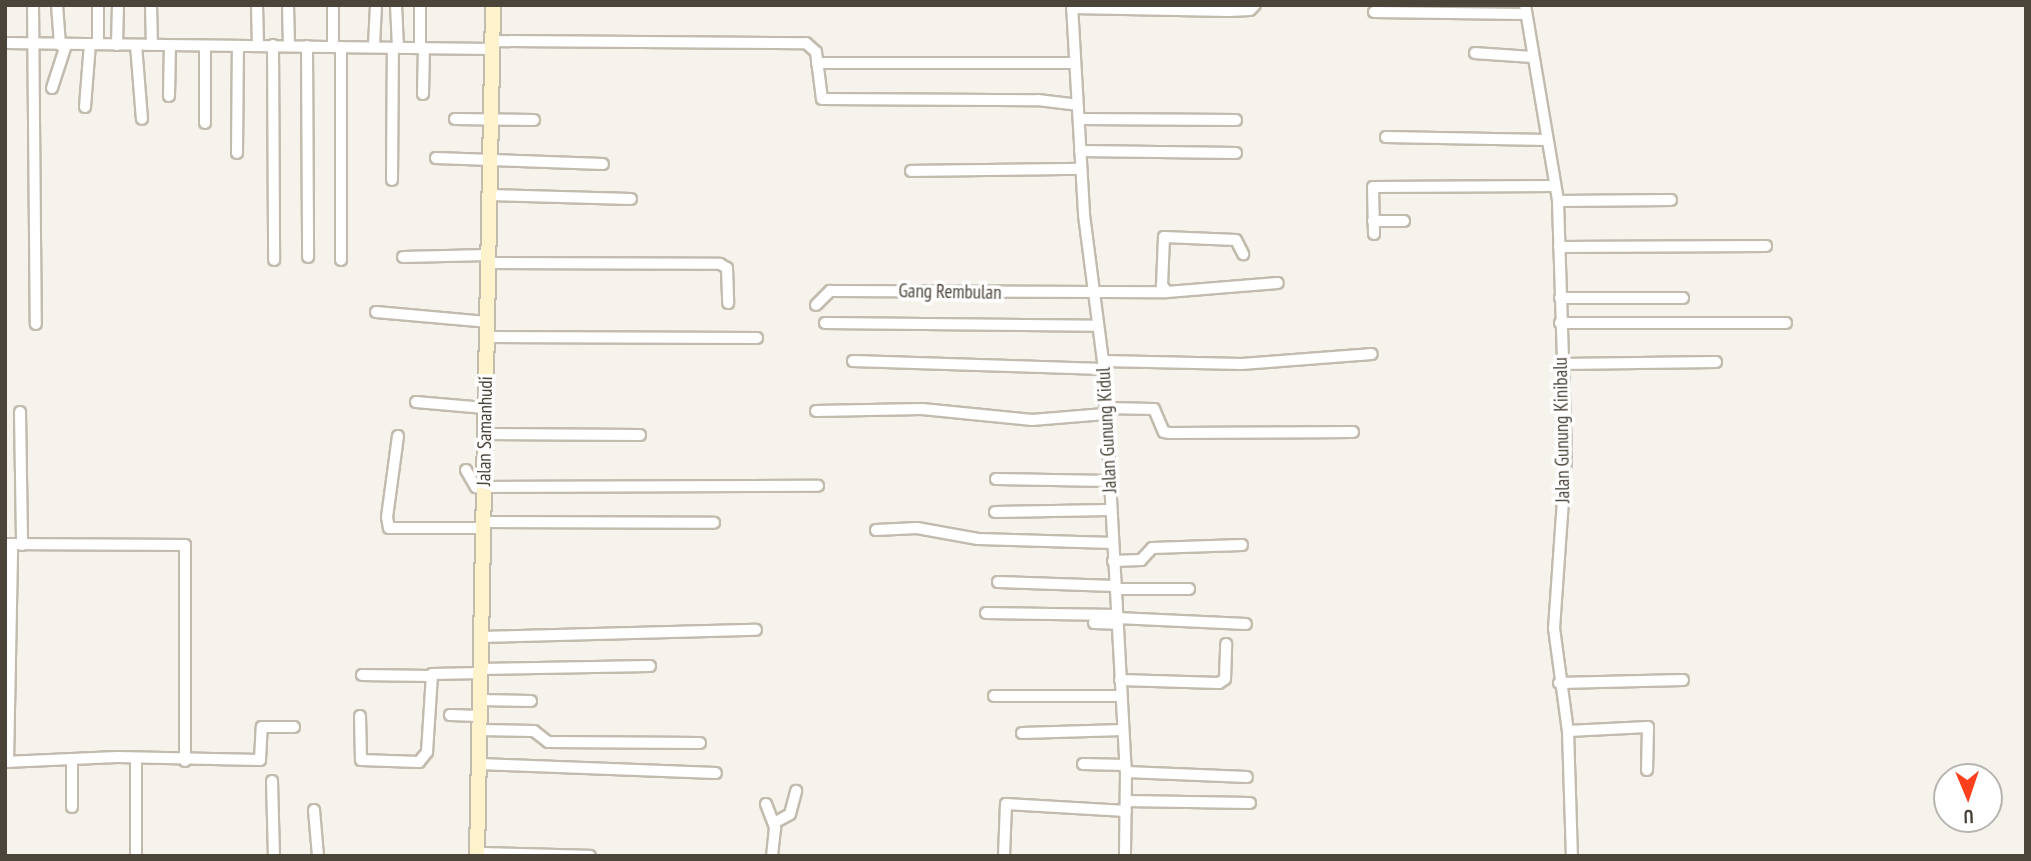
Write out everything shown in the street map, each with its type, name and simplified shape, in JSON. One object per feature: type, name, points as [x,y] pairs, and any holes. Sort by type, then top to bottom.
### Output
[{"type":"street","points":[[33,5],[36,324]]},
{"type":"street","points":[[52,88],[63,45],[57,5]]},
{"type":"street","points":[[85,107],[98,5]]},
{"type":"street","points":[[117,45],[118,5]]},
{"type":"street","points":[[151,5],[152,45]]},
{"type":"street","points":[[257,5],[258,45]]},
{"type":"street","points":[[288,5],[289,46]]},
{"type":"street","points":[[332,5],[337,47],[341,260]]},
{"type":"street","points":[[374,46],[376,5]]},
{"type":"street","points":[[392,180],[396,5]]},
{"type":"street","points":[[420,5],[423,94]]},
{"type":"street","name":"Jalan Samanhudi","points":[[477,855],[493,5]]},
{"type":"street","points":[[1072,7],[1229,11],[1250,10],[1255,5]]},
{"type":"street","name":"Jalan Gunung Kidul","points":[[1072,7],[1081,169],[1093,293],[1104,365],[1125,769],[1125,856]]},
{"type":"street","points":[[1374,12],[1525,10]]},
{"type":"street","name":"Jalan Gunung Kinibalu","points":[[1525,10],[1558,201],[1566,457],[1554,628],[1559,683],[1568,731],[1572,856]]},
{"type":"street","points":[[5,43],[421,48],[802,43],[813,47],[817,63],[818,93],[826,100],[1038,100],[1077,105]]},
{"type":"street","points":[[136,45],[142,119]]},
{"type":"street","points":[[273,45],[274,260]]},
{"type":"street","points":[[169,96],[170,46]]},
{"type":"street","points":[[205,46],[205,123]]},
{"type":"street","points":[[237,153],[238,46]]},
{"type":"street","points":[[307,46],[307,257]]},
{"type":"street","points":[[1475,53],[1531,57]]},
{"type":"street","points":[[817,63],[1074,63]]},
{"type":"street","points":[[455,119],[534,120]]},
{"type":"street","points":[[1079,119],[1236,120]]},
{"type":"street","points":[[1386,137],[1547,140]]},
{"type":"street","points":[[1080,151],[1236,153]]},
{"type":"street","points":[[436,158],[603,164]]},
{"type":"street","points":[[911,171],[1081,169]]},
{"type":"street","points":[[1374,233],[1373,187],[1555,186]]},
{"type":"street","points":[[489,195],[631,199]]},
{"type":"street","points":[[1558,201],[1671,200]]},
{"type":"street","points":[[1373,221],[1404,221]]},
{"type":"street","points":[[1167,292],[1162,285],[1164,237],[1236,240],[1243,254]]},
{"type":"street","points":[[1559,247],[1766,246]]},
{"type":"street","points":[[403,257],[720,264],[727,268],[728,303]]},
{"type":"street","name":"Gang Rembulan","points":[[816,305],[830,291],[1167,292],[1278,283]]},
{"type":"street","points":[[1560,298],[1683,298]]},
{"type":"street","points":[[376,312],[487,329],[757,338]]},
{"type":"street","points":[[825,323],[1098,326]]},
{"type":"street","points":[[1560,323],[1786,323]]},
{"type":"street","points":[[853,361],[1242,364],[1372,354]]},
{"type":"street","points":[[1562,364],[1716,362]]},
{"type":"street","points":[[416,402],[485,408]]},
{"type":"street","points":[[816,411],[922,409],[1032,420],[1105,411],[1154,409],[1164,432],[1170,433],[1353,432]]},
{"type":"street","points":[[20,411],[7,762],[260,760],[262,727],[294,727]]},
{"type":"street","points":[[485,434],[640,435]]},
{"type":"street","points":[[398,436],[387,517],[389,528],[714,523]]},
{"type":"street","points":[[466,470],[474,486],[484,487],[818,486]]},
{"type":"street","points":[[996,480],[1110,481]]},
{"type":"street","points":[[995,512],[1111,510]]},
{"type":"street","points":[[876,530],[917,528],[978,539],[1113,543]]},
{"type":"street","points":[[13,544],[185,545],[185,761]]},
{"type":"street","points":[[1113,561],[1141,561],[1152,548],[1242,545]]},
{"type":"street","points":[[998,582],[1189,589]]},
{"type":"street","points":[[986,613],[1245,624]]},
{"type":"street","points":[[1094,623],[1117,619]]},
{"type":"street","points":[[481,637],[756,630]]},
{"type":"street","points":[[1120,680],[1222,682],[1226,644]]},
{"type":"street","points":[[362,675],[431,676],[481,671],[650,666]]},
{"type":"street","points":[[360,716],[361,760],[423,760],[431,676]]},
{"type":"street","points":[[1559,683],[1683,680]]},
{"type":"street","points":[[994,696],[1121,696]]},
{"type":"street","points":[[480,700],[531,701]]},
{"type":"street","points":[[450,715],[480,723],[534,731],[541,741],[556,743],[699,743]]},
{"type":"street","points":[[1568,731],[1647,727],[1647,770]]},
{"type":"street","points":[[1022,733],[1123,730]]},
{"type":"street","points":[[136,759],[136,856]]},
{"type":"street","points":[[72,762],[72,807]]},
{"type":"street","points":[[479,764],[716,773]]},
{"type":"street","points":[[1083,764],[1247,777]]},
{"type":"street","points":[[272,781],[274,856]]},
{"type":"street","points":[[774,823],[790,814],[796,791]]},
{"type":"street","points":[[1004,856],[1006,804],[1126,806],[1250,803]]},
{"type":"street","points":[[766,804],[774,823],[772,856]]},
{"type":"street","points":[[314,810],[318,856]]},
{"type":"street","points":[[477,855],[590,856]]}]
